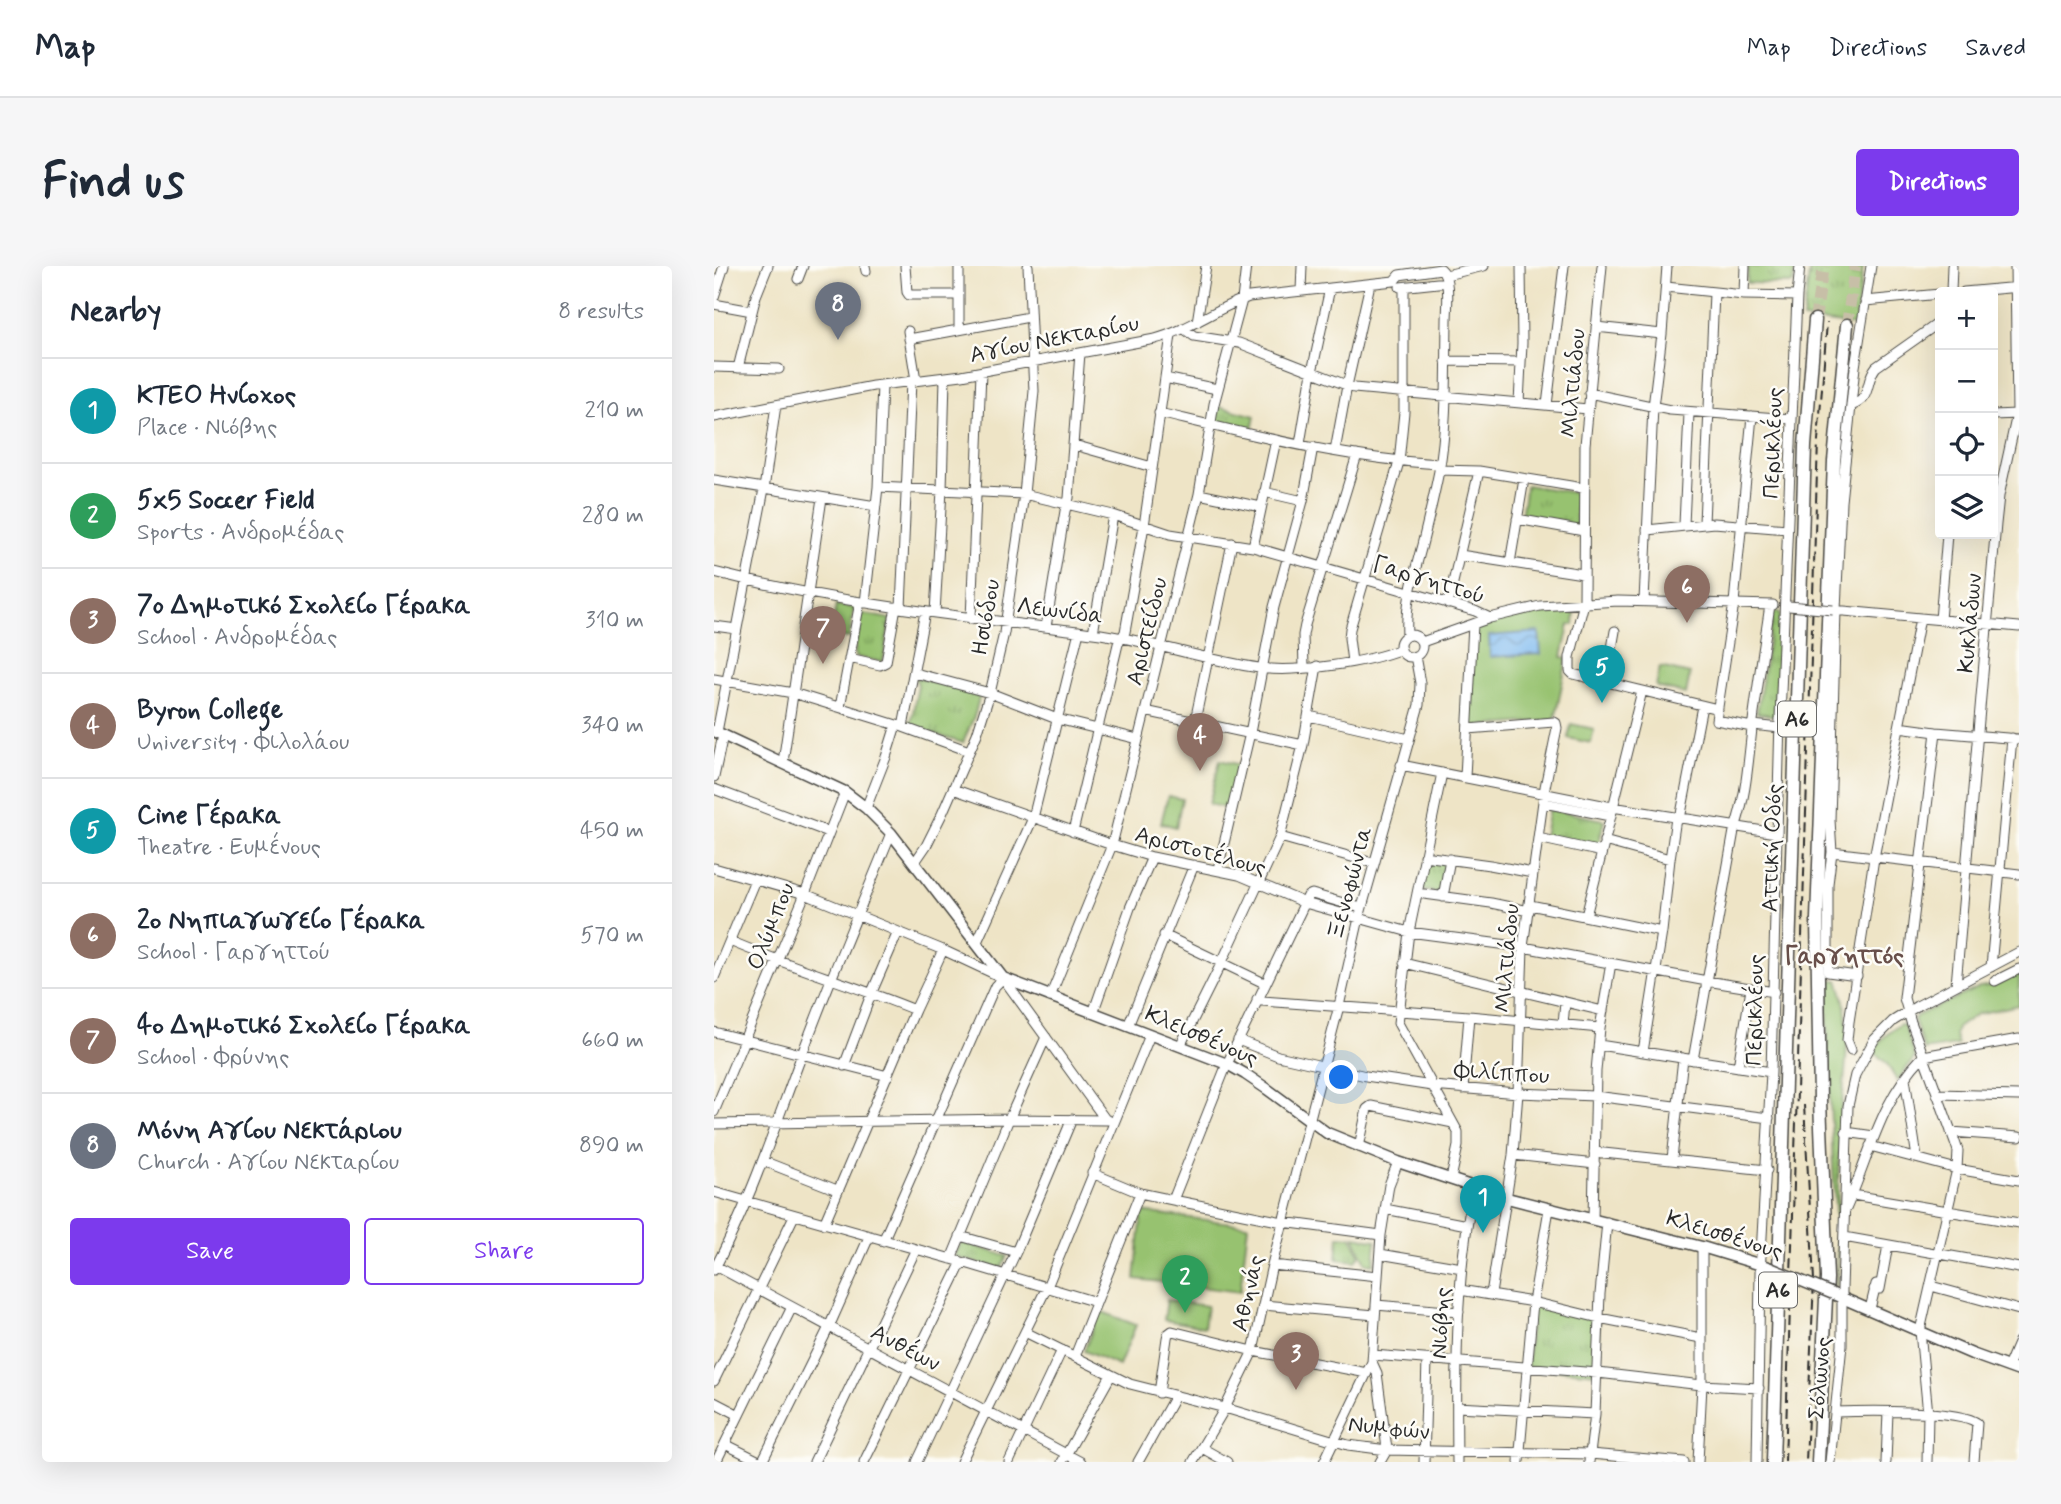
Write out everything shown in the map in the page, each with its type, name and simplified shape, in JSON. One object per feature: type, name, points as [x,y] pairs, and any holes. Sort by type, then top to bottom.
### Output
[{"type":"highway","name":"Αττική Οδός","points":[[1773,1462],[1805,457],[1815,320]]},
{"type":"highway","name":"Αττική Οδός","points":[[1818,1462],[1827,1278],[1817,919],[1834,461],[1847,325]]},
{"type":"main road","points":[[718,733],[845,792],[866,808],[915,862],[1003,978]]},
{"type":"main road","name":"Κλεισθένους","points":[[1003,978],[1227,1064],[1252,1078],[1335,1137],[1359,1147],[1507,1198],[1702,1247],[1764,1266],[2013,1369]]},
{"type":"street","points":[[714,297],[724,266]]},
{"type":"street","points":[[738,368],[752,311],[768,266]]},
{"type":"street","points":[[798,279],[803,266]]},
{"type":"street","points":[[905,266],[909,295],[959,295]]},
{"type":"street","points":[[958,330],[959,266]]},
{"type":"street","name":"Ησιόδου","points":[[915,862],[930,838],[982,720],[1006,623],[1024,494],[1034,391],[1028,266]]},
{"type":"street","points":[[1197,322],[1206,266]]},
{"type":"street","name":"Αριστείδου","points":[[1050,997],[1112,845],[1199,494],[1217,389],[1242,300],[1246,266]]},
{"type":"street","points":[[1301,291],[1302,266]]},
{"type":"street","points":[[1398,274],[1397,286],[1404,287],[1484,266]]},
{"type":"street","points":[[1519,403],[1521,266]]},
{"type":"street","points":[[1547,405],[1564,266]]},
{"type":"street","name":"Μιλτιάδου","points":[[1601,680],[1573,674],[1570,671],[1570,657],[1584,603],[1583,488],[1589,393],[1602,266]]},
{"type":"street","points":[[1644,601],[1653,407],[1667,266]]},
{"type":"street","points":[[1744,295],[1745,266]]},
{"type":"street","name":"Περικλέους","points":[[1757,1462],[1774,992],[1776,833],[1800,266]]},
{"type":"street","points":[[1857,976],[1831,974],[1827,969],[1828,884],[1832,852],[1830,820],[1834,610],[1841,502],[1854,367],[1871,266]]},
{"type":"street","points":[[1951,287],[1952,266]]},
{"type":"street","name":"Κυκλάδων","points":[[1956,985],[1999,496],[2016,436],[2015,266]]},
{"type":"street","name":"Αγίου Νεκταρίου","points":[[714,417],[882,385],[981,372],[1171,335],[1255,296],[1370,284],[1398,274],[1439,269],[1443,270],[1446,278]]},
{"type":"street","points":[[1407,635],[1418,636],[1422,642],[1422,649],[1415,656],[1405,655],[1401,643],[1407,635],[1407,607],[1439,467],[1445,397],[1446,278]]},
{"type":"street","points":[[1335,451],[1370,284]]},
{"type":"street","points":[[1352,662],[1350,629],[1399,462],[1404,420],[1404,287]]},
{"type":"street","points":[[1666,287],[1714,293],[1797,296]]},
{"type":"street","points":[[1998,289],[2017,287]]},
{"type":"street","points":[[1300,444],[1330,288]]},
{"type":"street","points":[[1704,523],[1714,293]]},
{"type":"street","points":[[1865,301],[1935,294]]},
{"type":"street","points":[[714,304],[752,311]]},
{"type":"street","points":[[849,658],[880,664],[886,662],[899,608],[913,381],[909,335],[958,330],[1029,317]]},
{"type":"street","points":[[1851,406],[1858,404],[1866,396],[1872,372],[1876,367],[1935,326]]},
{"type":"street","points":[[1596,327],[1662,334]]},
{"type":"street","points":[[1183,328],[1194,336],[1231,340],[1261,350],[1347,386],[1588,409]]},
{"type":"street","points":[[1073,832],[1118,644],[1125,632],[1144,526],[1171,335]]},
{"type":"street","points":[[1046,627],[1067,504],[1080,353]]},
{"type":"street","points":[[1446,361],[1521,362]]},
{"type":"street","points":[[714,368],[779,369]]},
{"type":"street","points":[[971,619],[981,372]]},
{"type":"street","points":[[866,808],[899,726],[930,612],[942,490],[945,378]]},
{"type":"street","points":[[1165,378],[1217,389]]},
{"type":"street","points":[[840,707],[862,603],[876,506],[882,385]]},
{"type":"street","points":[[1589,393],[1689,413],[1792,419]]},
{"type":"street","points":[[714,777],[718,733],[764,489],[776,405]]},
{"type":"street","points":[[1160,413],[1356,455],[1583,488]]},
{"type":"street","points":[[1684,525],[1689,413]]},
{"type":"street","points":[[1998,415],[2017,414]]},
{"type":"street","points":[[1752,416],[1734,603],[1716,720],[1780,728]]},
{"type":"street","points":[[1253,547],[1276,440]]},
{"type":"street","points":[[1074,445],[1152,467]]},
{"type":"street","points":[[1218,869],[1250,733],[1273,607],[1303,501],[1313,447]]},
{"type":"street","points":[[1304,667],[1303,635],[1356,455]]},
{"type":"street","points":[[1448,604],[1479,471]]},
{"type":"street","points":[[1510,563],[1524,479]]},
{"type":"street","points":[[714,480],[876,506]]},
{"type":"street","name":"Γαργηττού","points":[[878,487],[1024,494],[1113,514],[1170,534],[1253,547],[1475,611],[1490,618],[1540,606],[1644,601],[1786,606],[2019,628]]},
{"type":"street","points":[[1264,492],[1303,501]]},
{"type":"street","points":[[1199,494],[1261,507]]},
{"type":"street","points":[[783,762],[822,498]]},
{"type":"street","points":[[1093,633],[1113,514]]},
{"type":"street","points":[[1517,519],[1584,531]]},
{"type":"street","points":[[1647,530],[1704,523],[1787,529]]},
{"type":"street","points":[[1940,620],[1947,539]]},
{"type":"street","points":[[1195,721],[1232,543]]},
{"type":"street","points":[[1460,555],[1583,574]]},
{"type":"street","name":"Λεωνίδα","points":[[714,572],[862,603],[1122,637],[1262,668],[1352,662],[1376,658],[1401,649]]},
{"type":"street","points":[[1672,1159],[1677,1108],[1707,981],[1735,827],[1739,821],[1747,782],[1770,605]]},
{"type":"street","points":[[1422,642],[1490,618]]},
{"type":"street","points":[[1851,1050],[1847,1034],[1874,858],[1920,618]]},
{"type":"street","points":[[1465,778],[1473,624]]},
{"type":"street","points":[[714,626],[737,629]]},
{"type":"street","points":[[976,943],[1033,818],[1079,631]]},
{"type":"street","points":[[1615,631],[1610,660],[1601,680],[1718,709]]},
{"type":"street","name":"Ξενοφώντα","points":[[1310,1121],[1373,863],[1420,697],[1420,677],[1415,656]]},
{"type":"street","points":[[1180,1046],[1280,837],[1303,745],[1317,666]]},
{"type":"street","points":[[915,673],[990,693],[1057,719],[1138,739]]},
{"type":"street","points":[[714,679],[793,693],[970,751]]},
{"type":"street","points":[[1586,916],[1642,691]]},
{"type":"street","points":[[1643,1052],[1662,932],[1670,859],[1702,706]]},
{"type":"street","points":[[1145,711],[1303,745]]},
{"type":"street","points":[[1309,716],[1409,739]]},
{"type":"street","name":"Μιλτιάδου","points":[[1468,729],[1556,723],[1523,947],[1513,1155],[1491,1294]]},
{"type":"street","points":[[1899,727],[2016,738],[1991,967]]},
{"type":"street","points":[[1927,1462],[1928,1414],[1920,1331],[1957,1169],[1958,1151],[1904,998],[1936,732]]},
{"type":"street","points":[[1401,765],[1611,812],[1678,818],[1776,833]]},
{"type":"street","points":[[1441,773],[1409,932],[1398,1023],[1453,1123],[1459,1139],[1451,1179]]},
{"type":"street","points":[[714,789],[828,831]]},
{"type":"street","name":"Αριστοτέλους","points":[[953,789],[1112,845],[1152,857],[1218,869],[1305,902],[1409,932],[1523,947],[1774,992]]},
{"type":"street","name":"Ολύμπου","points":[[714,1112],[845,792]]},
{"type":"street","points":[[715,1267],[747,1201],[891,833]]},
{"type":"street","points":[[1280,837],[1373,863]]},
{"type":"street","points":[[1538,838],[1602,852]]},
{"type":"street","points":[[1604,841],[1670,859]]},
{"type":"street","points":[[1832,852],[2019,874]]},
{"type":"street","points":[[1424,856],[1533,873]]},
{"type":"street","points":[[1093,1013],[1130,908],[1152,857]]},
{"type":"street","points":[[1443,897],[1450,859]]},
{"type":"street","points":[[1128,1026],[1194,864]]},
{"type":"street","points":[[714,868],[805,894],[943,950],[1003,978],[1109,1121]]},
{"type":"street","points":[[714,978],[755,880]]},
{"type":"street","points":[[1417,893],[1586,916],[1662,932]]},
{"type":"street","points":[[1173,1200],[1227,1064],[1308,895],[1362,908]]},
{"type":"street","points":[[844,1066],[898,932]]},
{"type":"street","points":[[1164,935],[1264,983]]},
{"type":"street","points":[[730,941],[777,961],[872,992],[915,1010]]},
{"type":"street","points":[[824,1224],[943,950]]},
{"type":"street","name":"Σόλωνος","points":[[1830,1462],[1842,1345],[1838,1296],[1844,1237],[1846,1132],[1851,1089],[1861,1062],[1879,1033],[1893,1021],[2019,952]]},
{"type":"street","points":[[1404,963],[1603,1011]]},
{"type":"street","points":[[1593,1219],[1595,1096],[1600,1028],[1611,963]]},
{"type":"street","points":[[1995,981],[2019,969]]},
{"type":"street","points":[[883,1241],[995,986],[1003,978]]},
{"type":"street","points":[[1738,1067],[1751,988]]},
{"type":"street","points":[[1257,999],[1262,1002],[1600,1028]]},
{"type":"street","points":[[1563,1025],[1565,1002]]},
{"type":"street","points":[[1463,1089],[1469,1016]]},
{"type":"street","points":[[714,1032],[888,1076]]},
{"type":"street","points":[[961,1462],[1047,1287],[1092,1173],[1109,1121],[1150,1035]]},
{"type":"street","points":[[951,1259],[1046,1037]]},
{"type":"street","points":[[1844,1214],[1889,1099],[1910,1069],[1923,1056],[2019,1039]]},
{"type":"street","name":"Φιλίππου","points":[[1238,1040],[1273,1055],[1366,1076],[1432,1086],[1595,1096],[1769,1118]]},
{"type":"street","points":[[1599,1045],[1771,1072]]},
{"type":"street","points":[[1905,1078],[1917,1158]]},
{"type":"street","points":[[1937,1094],[2019,1096]]},
{"type":"street","points":[[1359,1147],[1367,1109],[1370,1106],[1453,1123]]},
{"type":"street","points":[[714,1124],[1009,1119],[1109,1121]]},
{"type":"street","points":[[917,1462],[1006,1275],[1072,1119]]},
{"type":"street","name":"Αθηνάς","points":[[1193,1462],[1225,1408],[1253,1351],[1272,1265],[1310,1121]]},
{"type":"street","points":[[1846,1132],[1874,1136]]},
{"type":"street","points":[[1951,1132],[2019,1137]]},
{"type":"street","points":[[1870,1146],[1957,1169],[2019,1180]]},
{"type":"street","points":[[1594,1152],[1767,1170]]},
{"type":"street","points":[[1513,1155],[1595,1164]]},
{"type":"street","points":[[763,1161],[837,1190]]},
{"type":"street","points":[[1380,1462],[1387,1450],[1373,1358],[1375,1315],[1385,1209],[1389,1185],[1398,1162]]},
{"type":"street","points":[[1092,1173],[1140,1193],[1283,1222],[1381,1236]]},
{"type":"street","name":"Νιόβης","points":[[1457,1457],[1460,1290],[1474,1188]]},
{"type":"street","points":[[714,1192],[1096,1302]]},
{"type":"street","points":[[1075,1356],[1140,1193]]},
{"type":"street","points":[[1853,1195],[2019,1223]]},
{"type":"street","points":[[1385,1209],[1467,1225]]},
{"type":"street","points":[[1519,1457],[1533,1302],[1549,1209]]},
{"type":"street","points":[[714,1381],[794,1216]]},
{"type":"street","points":[[1590,1458],[1607,1222]]},
{"type":"street","points":[[960,1236],[1016,1252]]},
{"type":"street","points":[[725,1444],[762,1462],[829,1327],[869,1237]]},
{"type":"street","points":[[1844,1237],[2019,1268]]},
{"type":"street","points":[[1870,1309],[1874,1289],[1880,1289],[1888,1245]]},
{"type":"street","points":[[1698,1462],[1702,1385],[1702,1247]]},
{"type":"street","points":[[814,1462],[916,1250]]},
{"type":"street","points":[[1380,1254],[1462,1268]]},
{"type":"street","points":[[864,1462],[962,1262]]},
{"type":"street","points":[[1272,1265],[1378,1276]]},
{"type":"street","name":"Ανθέων","points":[[715,1267],[1023,1431],[1064,1458],[1081,1462]]},
{"type":"street","points":[[1931,1286],[2019,1310]]},
{"type":"street","points":[[1460,1290],[1533,1302],[1702,1338]]},
{"type":"street","points":[[1376,1305],[1459,1312]]},
{"type":"street","points":[[1263,1306],[1375,1315]]},
{"type":"street","points":[[716,1462],[792,1307]]},
{"type":"street","points":[[1158,1393],[1168,1334],[1172,1331],[1253,1351],[1367,1373]]},
{"type":"street","name":"Νυμφών","points":[[1025,1332],[1130,1384],[1225,1408],[1362,1448],[1424,1451],[1457,1457],[1684,1462]]},
{"type":"street","points":[[2013,1369],[2019,1341]]},
{"type":"street","points":[[1009,1462],[1062,1350]]},
{"type":"street","points":[[1373,1358],[1527,1367],[1702,1385],[1759,1388]]},
{"type":"street","points":[[1324,1462],[1373,1358]]},
{"type":"street","points":[[1424,1462],[1427,1360]]},
{"type":"street","points":[[1064,1458],[1111,1374]]},
{"type":"street","points":[[1138,1462],[1175,1396]]},
{"type":"street","points":[[714,1402],[739,1415]]},
{"type":"street","points":[[1457,1407],[1595,1414]]},
{"type":"street","points":[[1835,1412],[1888,1412],[1969,1418],[1976,1422],[1974,1462]]},
{"type":"street","points":[[1886,1462],[1888,1412]]},
{"type":"street","points":[[1202,1448],[1227,1462]]},
{"type":"green space","points":[[1748,266],[1795,266],[1793,284],[1747,283]]},
{"type":"green space","points":[[1810,266],[1863,266],[1855,326],[1803,319]]},
{"type":"green space","points":[[1218,406],[1255,416],[1252,431],[1215,421]]},
{"type":"green space","points":[[1526,485],[1576,493],[1576,526],[1521,517]]},
{"type":"green space","points":[[836,605],[854,608],[849,638],[831,635]]},
{"type":"green space","points":[[1575,611],[1574,625],[1569,625],[1562,657],[1567,658],[1555,720],[1469,727],[1473,628],[1529,613]]},
{"type":"green space","points":[[1773,612],[1779,612],[1780,616],[1776,716],[1757,713]]},
{"type":"green space","points":[[859,613],[890,619],[883,662],[856,657]]},
{"type":"green space","points":[[1660,667],[1690,674],[1686,694],[1656,687]]},
{"type":"green space","points":[[915,677],[980,694],[963,743],[908,726],[906,721],[911,723],[918,685]]},
{"type":"green space","points":[[1571,724],[1594,729],[1591,743],[1568,738]]},
{"type":"green space","points":[[1220,760],[1240,765],[1229,809],[1209,804]]},
{"type":"green space","points":[[1168,796],[1182,799],[1176,827],[1161,823]]},
{"type":"green space","points":[[1549,809],[1604,820],[1598,848],[1544,836]]},
{"type":"green space","points":[[1427,860],[1447,862],[1441,893],[1421,890]]},
{"type":"green space","points":[[2019,972],[2019,1005],[1977,1014],[1957,1028],[1955,1035],[1958,1045],[1924,1050],[1914,1019],[1916,1016]]},
{"type":"green space","points":[[1827,980],[1838,980],[1843,997],[1847,1035],[1839,1148],[1838,1277],[1836,1288],[1837,1252]]},
{"type":"green space","points":[[1900,1024],[1904,1025],[1915,1057],[1897,1081],[1887,1064],[1873,1051],[1885,1036]]},
{"type":"green space","points":[[1142,1212],[1248,1225],[1240,1292],[1135,1279]]},
{"type":"green space","points":[[1339,1236],[1351,1237],[1360,1255],[1356,1261],[1337,1259]]},
{"type":"green space","points":[[1354,1237],[1376,1240],[1374,1264],[1366,1263]]},
{"type":"green space","points":[[961,1242],[1007,1256],[1001,1269],[955,1257]]},
{"type":"green space","points":[[1167,1300],[1207,1306],[1204,1327],[1164,1320]]},
{"type":"green space","points":[[1533,1302],[1599,1318],[1598,1373],[1527,1367]]},
{"type":"green space","points":[[1100,1311],[1136,1325],[1119,1366],[1084,1351]]},
{"type":"water","points":[[1539,632],[1541,654],[1490,657],[1489,636]]},
{"type":"tunnel","points":[[1815,320],[1823,266]]},
{"type":"tunnel","points":[[1847,325],[1855,266]]},
{"type":"railway","points":[[1785,1462],[1818,441],[1827,322]]},
{"type":"railway","points":[[1804,1105],[1814,1280],[1806,1462]]},
{"type":"place","name":"Μόνη Αγίου Νεκτάριου","points":[[838,340]]},
{"type":"place","name":"2ο Νηπιαγωγείο Γέρακα","points":[[1687,623]]},
{"type":"place","name":"4ο Δημοτικό Σχολείο Γέρακα","points":[[823,664]]},
{"type":"place","name":"Cine Γέρακα","points":[[1602,703]]},
{"type":"place","name":"Byron College","points":[[1200,771]]},
{"type":"place","name":"ΚΤΕΟ Hνίοχος","points":[[1483,1233]]},
{"type":"place","name":"5x5 Soccer Field","points":[[1185,1313]]},
{"type":"place","name":"7o Δημοτικό Σχολείο Γέρακα","points":[[1296,1390]]},
{"type":"district","name":"Γαργηττός","points":[[1844,955]]}]
